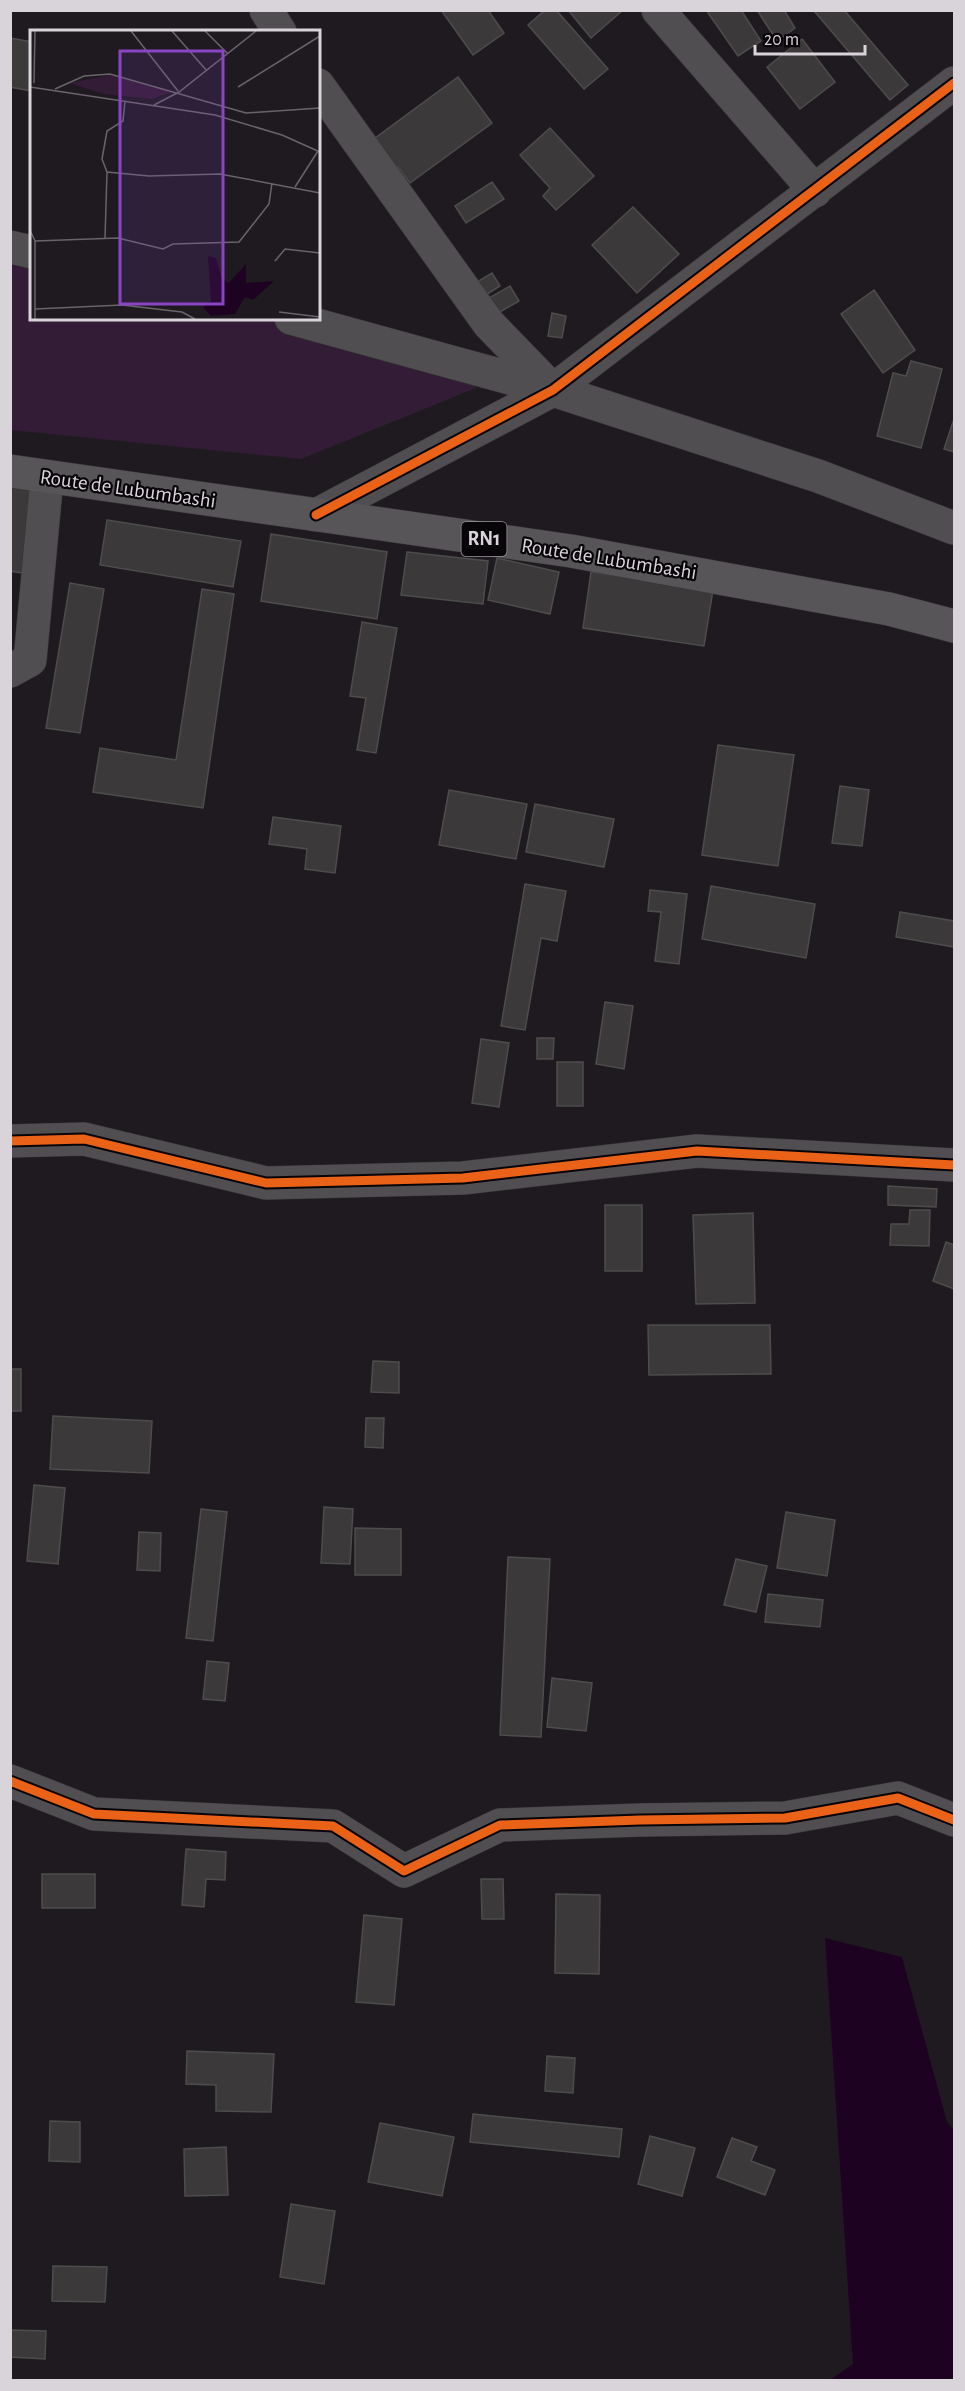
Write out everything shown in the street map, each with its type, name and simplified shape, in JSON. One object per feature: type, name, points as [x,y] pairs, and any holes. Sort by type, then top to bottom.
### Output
[{"type":"highway","name":"Route de Lubumbashi","points":[[10,471],[571,551],[889,609],[954,626]]},
{"type":"street","points":[[266,10],[279,30]]},
{"type":"street","points":[[658,10],[814,191]]},
{"type":"street","points":[[316,515],[553,390],[954,83]]},
{"type":"street","points":[[320,88],[489,324],[553,390]]},
{"type":"street","points":[[10,247],[30,252]]},
{"type":"street","points":[[298,320],[553,390],[818,476],[954,528]]},
{"type":"street","points":[[10,671],[30,660],[47,478]]},
{"type":"street","points":[[10,1141],[84,1139],[266,1183],[463,1178],[697,1151],[954,1165]]},
{"type":"street","points":[[10,1781],[94,1814],[333,1826],[404,1871],[500,1825],[785,1818],[898,1798],[954,1820]]},
{"type":"shaded area","points":[[10,247],[30,252],[30,320],[290,320],[478,370],[476,388],[301,459],[11,430]]},
{"type":"shaded area","points":[[825,1938],[902,1957],[947,2122],[954,2130],[954,2380],[830,2380],[853,2364]]},
{"type":"building","points":[[441,10],[488,10],[504,33],[473,55]]},
{"type":"building","points":[[545,10],[556,10],[608,69],[584,89],[528,25]]},
{"type":"building","points":[[568,10],[623,10],[591,38]]},
{"type":"building","points":[[706,10],[741,10],[761,41],[738,56]]},
{"type":"building","points":[[757,10],[784,10],[795,28],[777,41]]},
{"type":"building","points":[[817,10],[844,10],[908,85],[890,100],[815,12]]},
{"type":"building","points":[[10,38],[30,42],[30,91],[10,87]]},
{"type":"building","points":[[802,39],[835,82],[800,109],[767,67]]},
{"type":"building","points":[[458,77],[492,123],[410,183],[398,167],[389,173],[367,144]]},
{"type":"building","points":[[550,128],[594,176],[556,210],[543,196],[550,188],[520,155]]},
{"type":"building","points":[[492,182],[504,199],[466,223],[455,206]]},
{"type":"building","points":[[633,207],[679,254],[637,293],[592,245]]},
{"type":"building","points":[[492,273],[500,286],[481,298],[472,285]]},
{"type":"building","points":[[510,286],[519,301],[498,313],[489,298]]},
{"type":"building","points":[[874,290],[915,350],[883,373],[841,314]]},
{"type":"building","points":[[552,313],[566,316],[562,338],[548,336]]},
{"type":"building","points":[[911,361],[942,369],[921,448],[877,436],[893,373],[906,376]]},
{"type":"building","points":[[954,419],[954,452],[944,449]]},
{"type":"building","points":[[10,487],[39,490],[28,574],[10,571]]},
{"type":"building","points":[[107,520],[241,541],[233,587],[100,565]]},
{"type":"building","points":[[271,534],[387,552],[377,619],[261,601]]},
{"type":"building","points":[[407,552],[488,561],[483,604],[401,595]]},
{"type":"building","points":[[497,558],[559,572],[550,614],[488,600]]},
{"type":"building","points":[[591,572],[713,590],[704,646],[583,628]]},
{"type":"building","points":[[70,583],[104,589],[80,733],[46,728]]},
{"type":"building","points":[[202,589],[234,594],[203,808],[93,792],[100,748],[176,760]]},
{"type":"building","points":[[362,622],[397,628],[376,753],[357,750],[366,698],[350,696]]},
{"type":"building","points":[[718,745],[794,755],[778,866],[702,855]]},
{"type":"building","points":[[840,786],[869,790],[862,846],[832,843]]},
{"type":"building","points":[[449,790],[527,804],[516,859],[439,845]]},
{"type":"building","points":[[535,804],[614,819],[604,867],[526,852]]},
{"type":"building","points":[[273,817],[341,826],[335,873],[305,869],[307,849],[269,844]]},
{"type":"building","points":[[525,884],[566,891],[557,941],[541,938],[525,1030],[501,1026]]},
{"type":"building","points":[[711,886],[815,904],[806,958],[702,939]]},
{"type":"building","points":[[650,890],[687,894],[679,964],[655,961],[661,912],[648,911]]},
{"type":"building","points":[[900,912],[954,921],[954,947],[896,937]]},
{"type":"building","points":[[605,1002],[633,1006],[624,1069],[596,1064]]},
{"type":"building","points":[[537,1038],[554,1038],[553,1059],[537,1059]]},
{"type":"building","points":[[481,1039],[509,1043],[499,1107],[472,1103]]},
{"type":"building","points":[[557,1062],[583,1062],[583,1106],[557,1106]]},
{"type":"building","points":[[888,1186],[937,1189],[936,1207],[888,1205]]},
{"type":"building","points":[[605,1205],[642,1205],[642,1271],[605,1271]]},
{"type":"building","points":[[910,1210],[930,1210],[929,1246],[890,1245],[891,1224],[909,1224]]},
{"type":"building","points":[[753,1213],[755,1303],[696,1304],[693,1215]]},
{"type":"building","points":[[946,1242],[954,1245],[954,1289],[933,1281]]},
{"type":"building","points":[[648,1325],[770,1325],[771,1374],[649,1375]]},
{"type":"building","points":[[373,1361],[399,1362],[399,1393],[371,1392]]},
{"type":"building","points":[[10,1369],[21,1369],[21,1411],[10,1411]]},
{"type":"building","points":[[53,1416],[152,1421],[149,1473],[50,1469]]},
{"type":"building","points":[[366,1418],[384,1418],[383,1448],[365,1447]]},
{"type":"building","points":[[34,1485],[65,1488],[58,1564],[27,1561]]},
{"type":"building","points":[[324,1507],[353,1509],[350,1564],[321,1563]]},
{"type":"building","points":[[201,1509],[227,1512],[213,1641],[186,1638]]},
{"type":"building","points":[[786,1512],[835,1520],[827,1576],[777,1568]]},
{"type":"building","points":[[355,1528],[401,1529],[401,1575],[355,1575]]},
{"type":"building","points":[[139,1532],[161,1533],[160,1571],[137,1570]]},
{"type":"building","points":[[508,1557],[550,1559],[541,1737],[500,1735]]},
{"type":"building","points":[[736,1559],[767,1566],[756,1612],[724,1605]]},
{"type":"building","points":[[768,1594],[823,1600],[820,1627],[765,1622]]},
{"type":"building","points":[[207,1661],[229,1663],[225,1701],[203,1699]]},
{"type":"building","points":[[552,1678],[592,1683],[586,1731],[547,1727]]},
{"type":"building","points":[[186,1849],[226,1852],[225,1880],[206,1879],[204,1907],[182,1905]]},
{"type":"building","points":[[42,1874],[95,1874],[95,1908],[42,1908]]},
{"type":"building","points":[[481,1879],[503,1879],[504,1919],[482,1919]]},
{"type":"building","points":[[556,1894],[600,1895],[599,1974],[555,1973]]},
{"type":"building","points":[[364,1915],[402,1919],[394,2005],[356,2002]]},
{"type":"building","points":[[187,2051],[274,2054],[271,2112],[216,2111],[216,2085],[186,2084]]},
{"type":"building","points":[[547,2056],[575,2058],[573,2093],[545,2091]]},
{"type":"building","points":[[473,2114],[622,2129],[619,2157],[470,2142]]},
{"type":"building","points":[[50,2121],[80,2122],[80,2162],[49,2161]]},
{"type":"building","points":[[380,2123],[454,2137],[442,2196],[368,2182]]},
{"type":"building","points":[[650,2136],[695,2148],[682,2196],[638,2184]]},
{"type":"building","points":[[732,2138],[757,2147],[751,2161],[775,2170],[765,2195],[717,2177]]},
{"type":"building","points":[[226,2147],[228,2195],[185,2196],[184,2149]]},
{"type":"building","points":[[291,2204],[335,2211],[324,2284],[280,2277]]},
{"type":"building","points":[[53,2266],[107,2267],[105,2302],[52,2301]]},
{"type":"building","points":[[10,2330],[46,2331],[45,2359],[10,2357]]},
{"type":"cycle path","points":[[316,515],[553,390],[954,83]]},
{"type":"cycle path","points":[[10,1141],[84,1139],[266,1183],[463,1178],[697,1151],[954,1165]]},
{"type":"cycle path","points":[[10,1781],[94,1814],[333,1826],[404,1871],[500,1825],[785,1818],[898,1798],[954,1820]]}]
